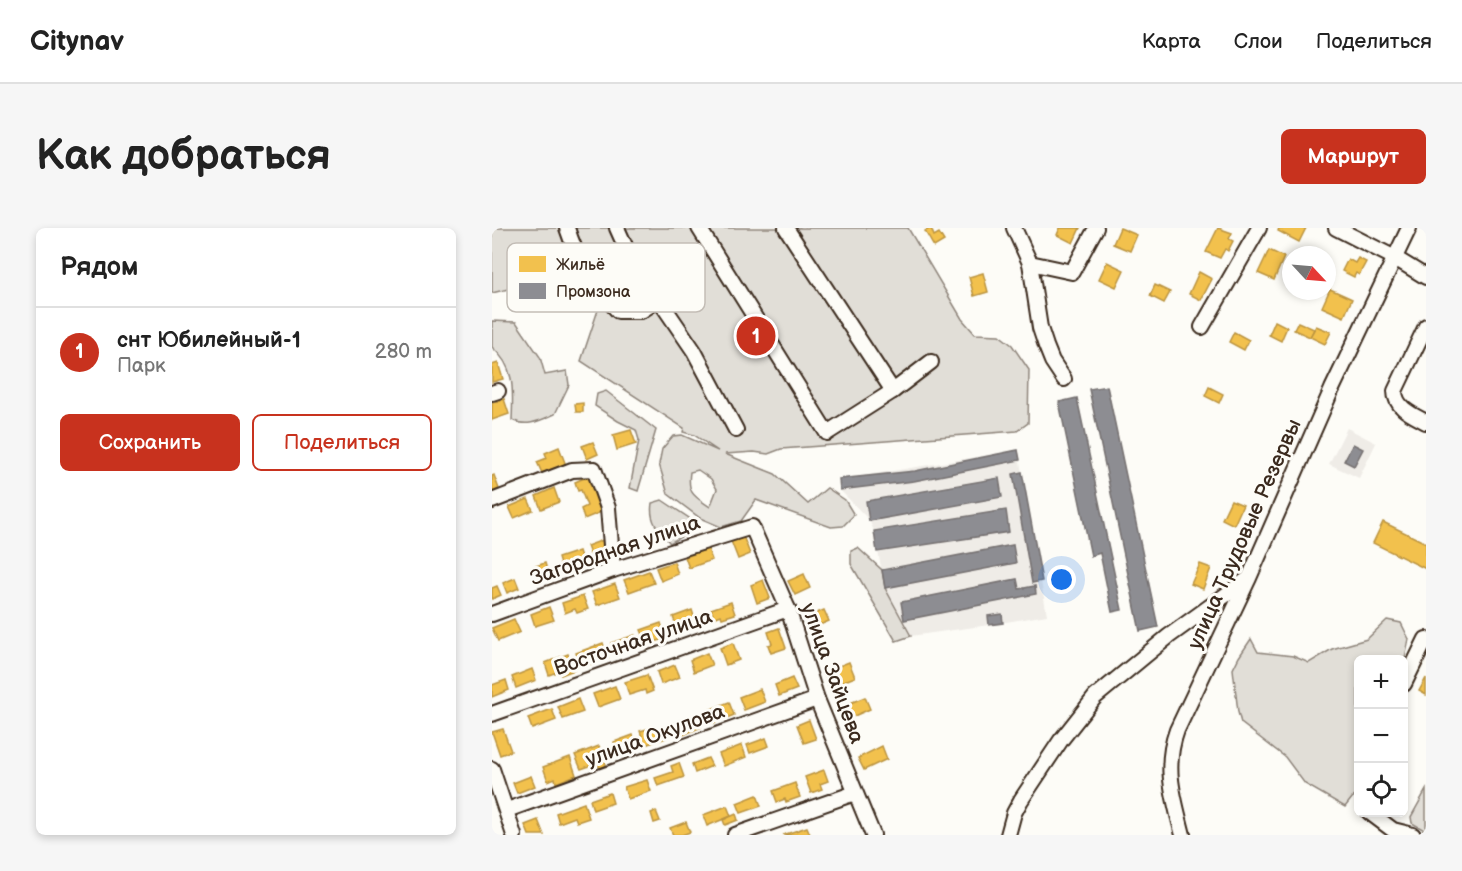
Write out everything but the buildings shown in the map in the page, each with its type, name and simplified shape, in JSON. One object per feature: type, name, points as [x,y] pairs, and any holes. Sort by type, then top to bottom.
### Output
[{"type":"street","points":[[567,228],[572,243]]},
{"type":"street","points":[[617,228],[624,243]]},
{"type":"street","points":[[699,228],[827,433],[893,391],[931,362]]},
{"type":"street","points":[[786,228],[893,391]]},
{"type":"street","points":[[1014,228],[1030,263],[1040,328],[1049,354],[1064,380]]},
{"type":"street","points":[[1030,263],[1072,273],[1096,228]]},
{"type":"street","points":[[1202,327],[1259,228]]},
{"type":"street","points":[[1336,228],[1395,258],[1426,278]]},
{"type":"street","name":"улица Трудовые Резервы","points":[[1183,835],[1169,772],[1172,742],[1249,578],[1332,389],[1409,228]]},
{"type":"street","points":[[666,312],[694,351],[736,430]]},
{"type":"street","points":[[1426,326],[1397,384],[1395,397],[1408,412],[1426,422]]},
{"type":"street","points":[[492,501],[572,470],[594,469],[608,508],[613,570]]},
{"type":"street","name":"Загородная улица","points":[[492,614],[613,570],[752,527]]},
{"type":"street","name":"улица Зайцева","points":[[752,527],[788,609],[817,699],[873,835]]},
{"type":"street","points":[[1008,835],[1014,813],[1022,800],[1061,740],[1095,698],[1169,636],[1249,578]]},
{"type":"street","name":"Восточная улица","points":[[492,714],[788,609]]},
{"type":"street","points":[[1408,676],[1426,639]]},
{"type":"street","name":"улица Окулова","points":[[507,810],[817,699]]},
{"type":"street","points":[[492,769],[514,835]]},
{"type":"street","points":[[735,835],[855,793]]},
{"type":"street","points":[[1375,817],[1392,830],[1413,835]]},
{"type":"shaded area","points":[[492,228],[908,228],[962,319],[975,334],[999,335],[1012,345],[1029,370],[1028,423],[1017,431],[781,449],[768,454],[754,452],[725,454],[775,474],[808,504],[827,488],[845,500],[854,515],[843,526],[831,527],[756,500],[741,521],[721,527],[700,518],[668,494],[659,464],[662,449],[673,436],[682,435],[718,451],[694,435],[683,432],[684,428],[581,361],[597,312],[705,312],[705,243],[507,243],[507,289],[492,293]],"holes":[[[698,470],[711,479],[717,489],[710,507],[693,494],[690,472]]]},
{"type":"shaded area","points":[[492,321],[516,322],[540,357],[545,375],[567,371],[569,385],[555,414],[529,423],[512,420],[511,380],[505,363],[492,347]]},
{"type":"shaded area","points":[[606,391],[656,430],[638,491],[630,488],[639,440],[636,430],[595,406],[597,394]]},
{"type":"shaded area","points":[[1347,428],[1376,443],[1359,478],[1329,464]]},
{"type":"shaded area","points":[[1018,450],[1047,615],[911,636],[885,588],[874,531],[869,520],[840,490],[839,480]]},
{"type":"shaded area","points":[[662,500],[689,518],[691,531],[670,543],[658,529],[652,515],[652,503]]},
{"type":"shaded area","points":[[858,548],[882,570],[885,588],[911,636],[896,641],[851,564],[851,551]]},
{"type":"shaded area","points":[[1387,620],[1401,623],[1409,639],[1406,655],[1354,655],[1354,797],[1345,807],[1305,784],[1285,757],[1241,723],[1233,669],[1251,639],[1258,652],[1293,656],[1309,663],[1332,649],[1367,639]]},
{"type":"shaded area","points":[[1426,790],[1426,831],[1412,823],[1411,817]]},
{"type":"place","name":"снт Юбилейный-1","points":[[756,336]]}]
